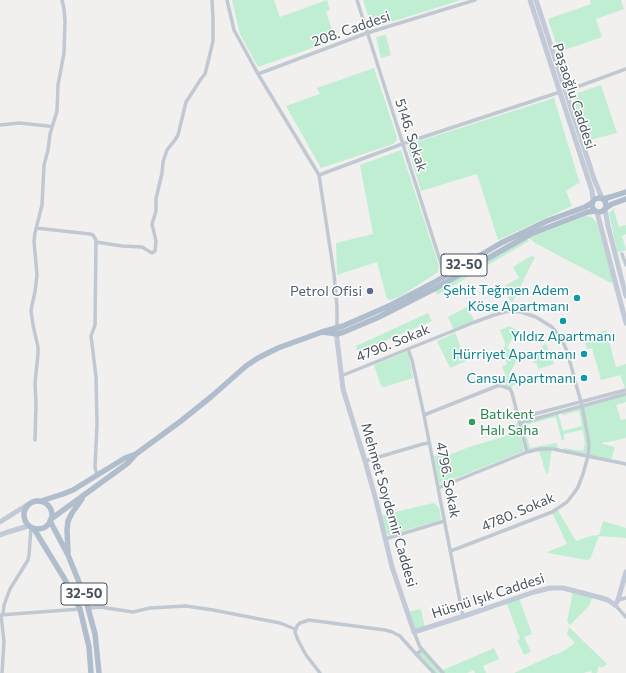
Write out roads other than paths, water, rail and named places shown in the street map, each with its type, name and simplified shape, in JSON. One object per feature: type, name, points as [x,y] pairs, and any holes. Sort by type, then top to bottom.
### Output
[{"type":"main road","points":[[626,192],[610,198],[597,198],[593,202],[592,208],[600,212],[612,204],[626,198]]},
{"type":"main road","points":[[602,198],[606,204],[605,208]]},
{"type":"main road","name":"32-50","points":[[337,331],[391,305],[522,232],[593,202]]},
{"type":"main road","name":"32-50","points":[[99,673],[95,634],[89,608],[68,555],[51,520],[128,463],[136,454],[187,416],[246,366],[258,358],[278,348],[322,332],[344,332],[434,289],[531,234],[589,212],[596,211]]},
{"type":"main road","name":"32-50","points":[[41,501],[73,490],[125,458],[136,454]]},
{"type":"main road","points":[[68,555],[68,521],[84,495]]},
{"type":"main road","points":[[34,501],[41,501],[45,502],[52,511],[51,520],[44,528],[40,529],[31,527],[26,523],[23,516],[27,505],[34,501]]},
{"type":"main road","name":"32-50","points":[[31,527],[64,578],[80,608],[89,647],[91,673]]},
{"type":"street","points":[[35,440],[35,383],[38,350],[31,311],[37,275],[34,237],[42,206],[43,170],[48,150],[49,137],[57,111],[58,85],[64,53],[65,21],[62,0]]},
{"type":"street","points":[[96,242],[142,247],[152,254],[155,251],[156,241],[152,224],[156,212],[157,196],[164,162],[168,148],[178,135],[187,100],[205,74],[213,41],[212,0]]},
{"type":"street","points":[[227,0],[234,30],[258,74],[319,175],[334,274],[337,306],[337,331]]},
{"type":"street","name":"5146. Sokak","points":[[357,0],[444,276]]},
{"type":"street","name":"208. Caddesi","points":[[258,74],[367,33],[475,0]]},
{"type":"street","name":"Paşaoğlu Caddesi","points":[[530,0],[593,194],[593,202]]},
{"type":"street","name":"Paşaoğlu Caddesi","points":[[536,0],[594,179],[602,198]]},
{"type":"street","points":[[566,91],[626,69]]},
{"type":"street","points":[[319,175],[402,144],[560,92]]},
{"type":"street","points":[[0,125],[18,123],[52,127]]},
{"type":"street","points":[[605,208],[608,226],[626,296]]},
{"type":"street","points":[[596,211],[626,323]]},
{"type":"street","points":[[36,228],[90,234],[93,235],[96,242],[95,325],[91,336],[96,377],[97,424],[95,467],[97,475]]},
{"type":"street","points":[[616,256],[624,253],[626,265]]},
{"type":"street","name":"4790. Sokak","points":[[341,376],[499,313],[515,311],[540,319],[557,331],[567,352],[581,404]]},
{"type":"street","name":"Mehmet Soydemir Caddesi","points":[[337,331],[344,393],[376,500],[392,567],[419,645],[443,673]]},
{"type":"street","name":"4796. Sokak","points":[[408,349],[412,360],[424,415],[463,617]]},
{"type":"street","points":[[424,415],[497,386],[508,388],[511,392],[527,452]]},
{"type":"street","points":[[519,421],[626,390]]},
{"type":"street","points":[[581,404],[626,394]]},
{"type":"street","name":"4780. Sokak","points":[[450,551],[552,512],[571,498],[583,474],[589,449],[581,404]]},
{"type":"street","points":[[365,461],[429,443]]},
{"type":"street","points":[[438,488],[527,452],[540,449],[588,456],[626,464]]},
{"type":"street","points":[[0,522],[27,505]]},
{"type":"street","points":[[385,539],[444,521]]},
{"type":"street","points":[[0,535],[31,527],[28,560],[10,589],[1,615],[4,642],[2,673]]},
{"type":"street","points":[[626,572],[617,603],[626,617]]},
{"type":"street","name":"Hüsnü Işık Caddesi","points":[[414,632],[463,617],[534,592],[554,588],[563,588],[617,603]]},
{"type":"street","points":[[617,603],[626,598]]},
{"type":"street","points":[[89,608],[100,607],[133,612],[150,608],[186,606],[280,623],[295,629]]},
{"type":"street","points":[[1,615],[80,608]]},
{"type":"street","points":[[320,673],[306,655],[295,632],[295,629],[300,623],[309,620],[392,632],[400,636],[434,673]]},
{"type":"street","points":[[416,654],[422,650]]},
{"type":"place","name":"Petrol Ofisi","points":[[370,291]]},
{"type":"place","name":"Şehit Teğmen Adem Köse Apartmanı","points":[[577,298]]},
{"type":"place","name":"Yıldız Apartmanı","points":[[563,321]]},
{"type":"place","name":"Hürriyet Apartmanı","points":[[584,354]]},
{"type":"place","name":"Cansu Apartmanı","points":[[584,378]]},
{"type":"place","name":"Batıkent Halı Saha","points":[[472,422]]}]
